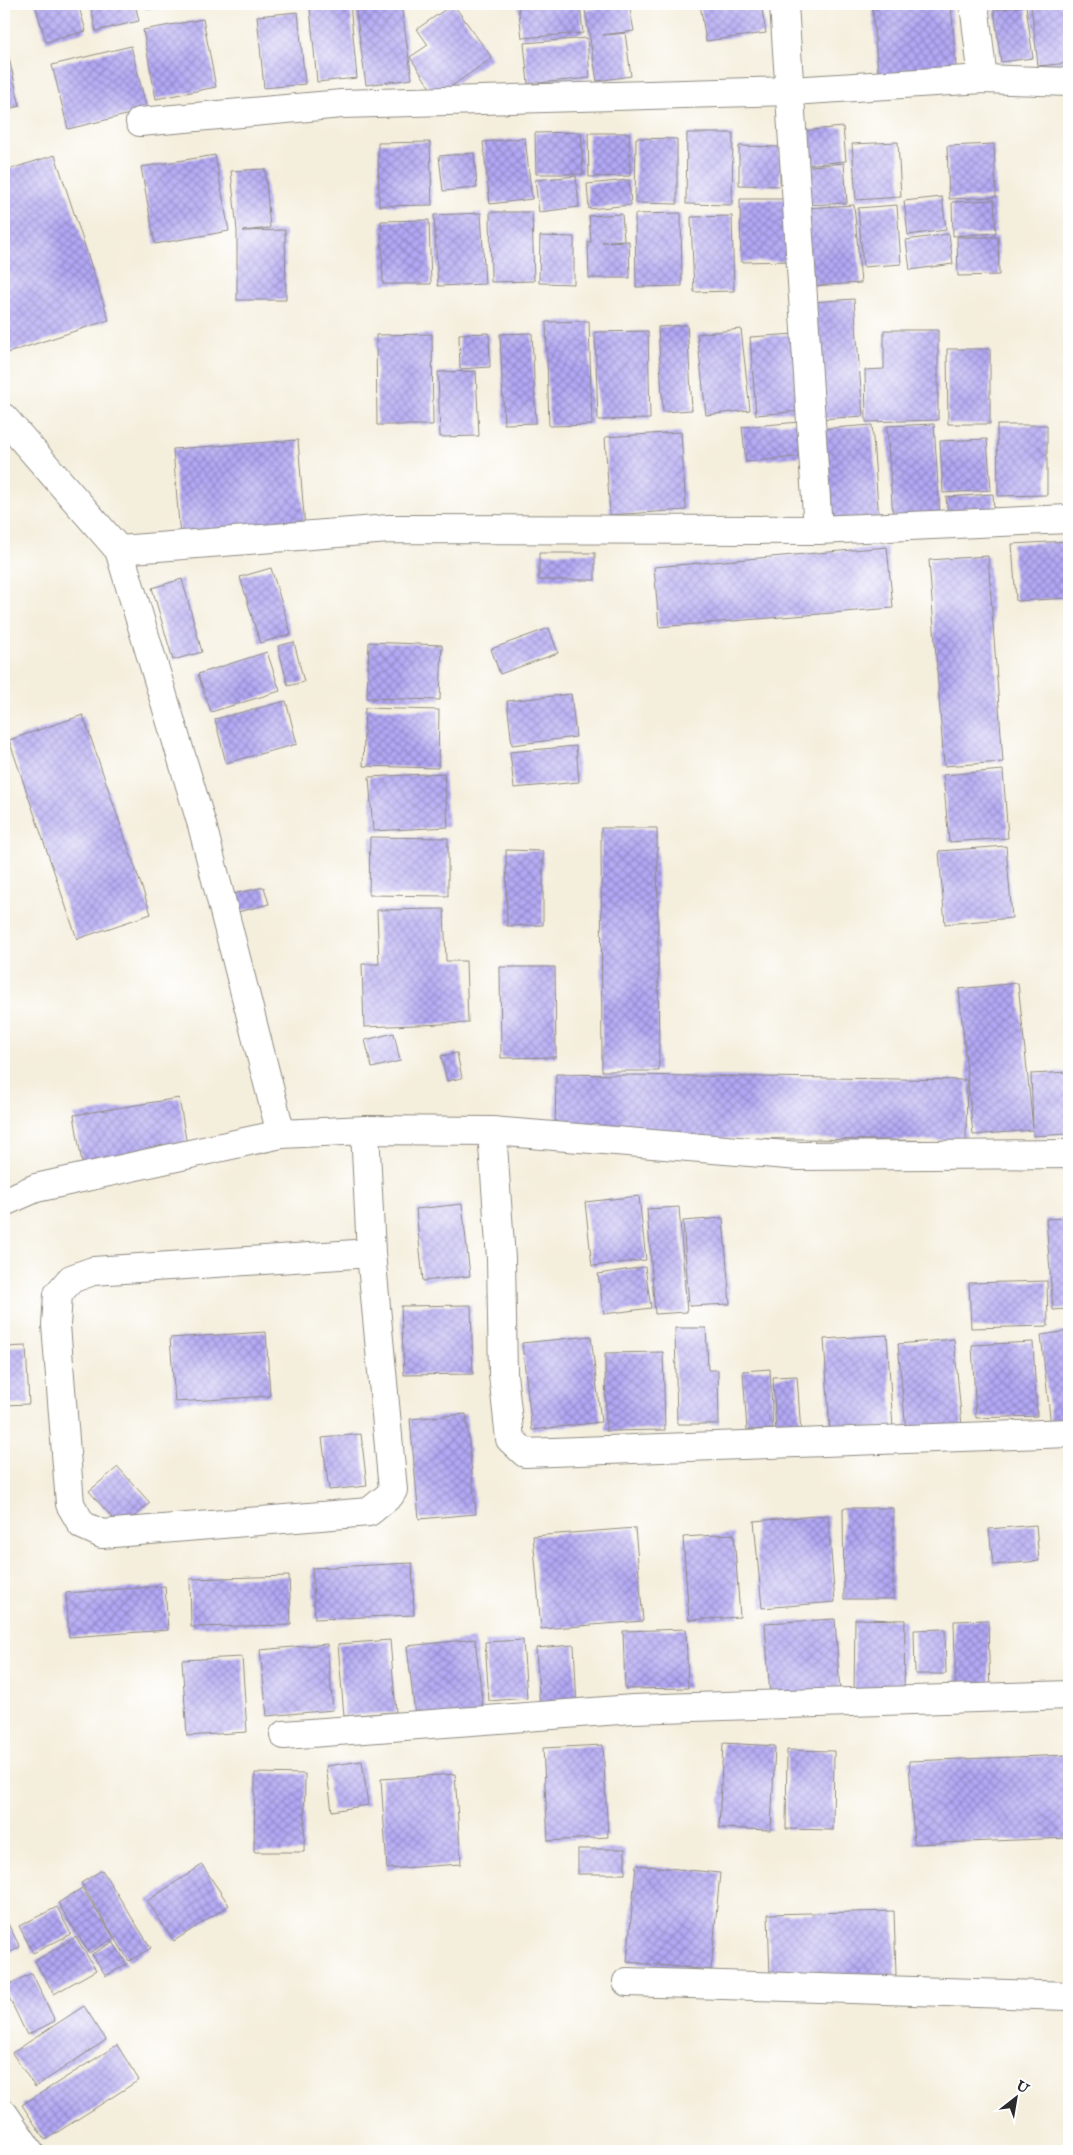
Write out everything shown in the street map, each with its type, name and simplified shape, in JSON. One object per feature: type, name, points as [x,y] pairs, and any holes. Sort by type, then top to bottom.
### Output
[{"type":"street","points":[[784,4],[818,530]]},
{"type":"street","points":[[974,4],[983,79]]},
{"type":"street","points":[[140,122],[342,104],[791,92],[983,79],[1069,82]]},
{"type":"street","points":[[4,418],[119,550],[202,825],[281,1134]]},
{"type":"street","points":[[119,550],[389,529],[818,530],[1069,519]]},
{"type":"street","points":[[365,1130],[371,1252],[393,1490],[390,1495],[369,1512],[102,1534],[82,1525],[70,1504],[56,1325],[58,1294],[71,1279],[93,1271],[371,1252]]},
{"type":"street","points":[[4,1202],[36,1188],[281,1134],[365,1130],[492,1131],[799,1156],[1069,1154]]},
{"type":"street","points":[[492,1131],[501,1259],[503,1374],[510,1439],[526,1453],[1069,1433]]},
{"type":"street","points":[[284,1735],[633,1709],[1069,1695]]},
{"type":"street","points":[[628,1982],[1069,1996]]},
{"type":"street","points":[[4,2114],[29,2151]]},
{"type":"building","points":[[35,4],[78,4],[86,31],[46,42]]},
{"type":"building","points":[[90,4],[135,4],[139,21],[96,31]]},
{"type":"building","points":[[146,4],[172,4],[172,5],[147,9]]},
{"type":"building","points":[[350,4],[357,78],[317,82],[310,8]]},
{"type":"building","points":[[355,4],[401,4],[412,79],[366,85]]},
{"type":"building","points":[[453,4],[492,58],[436,97],[410,57],[428,45],[417,29]]},
{"type":"building","points":[[518,4],[580,4],[583,33],[522,38]]},
{"type":"building","points":[[629,4],[634,31],[603,35],[625,33],[631,76],[597,81],[585,10]]},
{"type":"building","points":[[700,4],[761,4],[766,33],[706,41]]},
{"type":"building","points":[[872,4],[951,4],[957,78],[879,84]]},
{"type":"building","points":[[1031,4],[1069,4],[1069,63],[1038,66]]},
{"type":"building","points":[[1026,6],[1033,58],[1001,62],[994,10]]},
{"type":"building","points":[[298,12],[305,84],[264,88],[257,16]]},
{"type":"building","points":[[203,19],[216,87],[156,99],[143,30]]},
{"type":"building","points":[[4,36],[20,106],[4,110]]},
{"type":"building","points":[[587,38],[590,78],[528,84],[524,43]]},
{"type":"building","points":[[131,46],[147,110],[68,129],[52,65]]},
{"type":"building","points":[[843,127],[846,161],[805,165],[801,131]]},
{"type":"building","points":[[581,132],[583,174],[536,174],[535,133]]},
{"type":"building","points":[[588,133],[629,133],[630,176],[589,177]]},
{"type":"building","points":[[687,133],[733,133],[732,205],[686,204]]},
{"type":"building","points":[[525,138],[532,199],[490,204],[483,142]]},
{"type":"building","points":[[636,138],[677,139],[677,204],[635,203]]},
{"type":"building","points":[[430,142],[432,205],[379,206],[378,143]]},
{"type":"building","points":[[898,142],[901,197],[856,200],[852,144]]},
{"type":"building","points":[[994,144],[996,197],[949,199],[947,146]]},
{"type":"building","points":[[739,146],[780,147],[780,186],[739,185]]},
{"type":"building","points":[[474,153],[477,188],[443,191],[439,156]]},
{"type":"building","points":[[55,155],[109,320],[4,354],[4,171]]},
{"type":"building","points":[[215,155],[229,231],[155,244],[141,167]]},
{"type":"building","points":[[844,163],[847,203],[804,205],[801,167]]},
{"type":"building","points":[[265,169],[270,228],[243,231],[285,230],[286,300],[237,300],[237,231],[231,171]]},
{"type":"building","points":[[576,176],[579,207],[539,212],[535,180]]},
{"type":"building","points":[[629,180],[631,205],[589,209],[587,184]]},
{"type":"building","points":[[942,197],[946,230],[908,235],[904,201]]},
{"type":"building","points":[[740,199],[793,199],[794,261],[741,262]]},
{"type":"building","points":[[994,200],[996,233],[953,236],[952,202]]},
{"type":"building","points":[[854,205],[861,283],[811,286],[805,208]]},
{"type":"building","points":[[897,205],[901,264],[863,267],[858,208]]},
{"type":"building","points":[[490,212],[532,212],[534,281],[491,282]]},
{"type":"building","points":[[481,213],[485,284],[438,286],[434,215]]},
{"type":"building","points":[[681,213],[682,286],[636,287],[635,214]]},
{"type":"building","points":[[622,214],[624,240],[602,242],[629,241],[630,278],[589,278],[588,242],[591,242],[589,216]]},
{"type":"building","points":[[732,216],[734,291],[694,292],[691,217]]},
{"type":"building","points":[[429,220],[431,284],[383,284],[381,221]]},
{"type":"building","points":[[949,234],[953,264],[910,270],[906,240]]},
{"type":"building","points":[[540,236],[574,237],[574,284],[539,283]]},
{"type":"building","points":[[957,237],[998,237],[999,275],[958,276]]},
{"type":"building","points":[[854,299],[863,416],[821,419],[812,302]]},
{"type":"building","points":[[589,321],[592,425],[549,426],[546,322]]},
{"type":"building","points":[[687,325],[692,410],[663,412],[658,327]]},
{"type":"building","points":[[741,329],[750,410],[706,415],[697,334]]},
{"type":"building","points":[[884,330],[938,330],[938,420],[866,422],[865,370],[884,369]]},
{"type":"building","points":[[648,331],[650,419],[598,420],[595,332]]},
{"type":"building","points":[[489,333],[490,367],[460,369],[459,334]]},
{"type":"building","points":[[532,333],[536,423],[504,424],[500,334]]},
{"type":"building","points":[[432,334],[433,425],[377,425],[376,335]]},
{"type":"building","points":[[795,334],[801,411],[756,415],[750,337]]},
{"type":"building","points":[[947,349],[990,349],[990,424],[948,424]]},
{"type":"building","points":[[476,371],[479,436],[440,437],[438,372]]},
{"type":"building","points":[[800,422],[804,456],[746,462],[742,427]]},
{"type":"building","points":[[934,424],[940,516],[893,519],[887,426]]},
{"type":"building","points":[[872,425],[879,520],[827,524],[820,429]]},
{"type":"building","points":[[997,425],[1047,425],[1047,495],[998,496]]},
{"type":"building","points":[[681,432],[686,510],[610,515],[605,437]]},
{"type":"building","points":[[987,439],[991,490],[943,493],[940,441]]},
{"type":"building","points":[[298,440],[305,529],[180,537],[173,449]]},
{"type":"building","points":[[993,494],[994,513],[948,516],[946,497]]},
{"type":"building","points":[[1069,541],[1069,598],[1016,601],[1012,544]]},
{"type":"building","points":[[887,547],[893,608],[659,627],[654,567]]},
{"type":"building","points":[[539,553],[595,553],[595,580],[539,580]]},
{"type":"building","points":[[988,556],[1003,762],[944,766],[929,560]]},
{"type":"building","points":[[271,568],[291,634],[260,643],[240,577]]},
{"type":"building","points":[[182,579],[202,652],[173,660],[152,588]]},
{"type":"building","points":[[549,628],[558,653],[500,674],[491,649]]},
{"type":"building","points":[[294,642],[304,682],[288,686],[278,646]]},
{"type":"building","points":[[369,642],[442,645],[440,700],[367,698]]},
{"type":"building","points":[[267,652],[280,691],[211,712],[198,674]]},
{"type":"building","points":[[571,694],[576,737],[512,745],[507,701]]},
{"type":"building","points":[[286,701],[297,744],[226,763],[215,719]]},
{"type":"building","points":[[365,708],[439,710],[438,768],[363,766]]},
{"type":"building","points":[[83,715],[151,914],[77,939],[9,740]]},
{"type":"building","points":[[576,746],[579,782],[514,788],[510,752]]},
{"type":"building","points":[[1003,770],[1008,838],[949,842],[943,775]]},
{"type":"building","points":[[444,773],[448,827],[373,831],[369,777]]},
{"type":"building","points":[[601,828],[657,828],[659,1071],[602,1071]]},
{"type":"building","points":[[370,837],[448,838],[448,896],[369,895]]},
{"type":"building","points":[[1006,846],[1012,918],[945,924],[939,851]]},
{"type":"building","points":[[506,850],[543,851],[543,925],[507,926]]},
{"type":"building","points":[[264,887],[269,904],[234,913],[229,895]]},
{"type":"building","points":[[444,909],[446,961],[466,961],[468,1023],[364,1027],[362,964],[379,964],[377,910]]},
{"type":"building","points":[[500,967],[555,967],[556,1057],[501,1058]]},
{"type":"building","points":[[1018,983],[1033,1128],[1031,1074],[1069,1072],[1069,1134],[1033,1136],[1033,1130],[973,1135],[959,989]]},
{"type":"building","points":[[394,1033],[400,1061],[372,1068],[365,1040]]},
{"type":"building","points":[[457,1053],[462,1078],[447,1081],[441,1056]]},
{"type":"building","points":[[556,1074],[967,1080],[966,1141],[555,1136]]},
{"type":"building","points":[[179,1098],[188,1151],[83,1169],[74,1115]]},
{"type":"building","points":[[639,1196],[646,1260],[592,1266],[585,1202]]},
{"type":"building","points":[[462,1204],[470,1276],[423,1281],[416,1209]]},
{"type":"building","points":[[679,1207],[687,1312],[655,1314],[647,1209]]},
{"type":"building","points":[[723,1218],[730,1304],[689,1306],[683,1221]]},
{"type":"building","points":[[1069,1218],[1069,1309],[1053,1310],[1046,1219]]},
{"type":"building","points":[[645,1267],[651,1308],[604,1314],[598,1274]]},
{"type":"building","points":[[1047,1281],[1048,1326],[971,1328],[969,1283]]},
{"type":"building","points":[[471,1305],[473,1374],[404,1375],[401,1306]]},
{"type":"building","points":[[675,1328],[706,1328],[708,1370],[718,1370],[719,1424],[677,1424]]},
{"type":"building","points":[[1069,1331],[1069,1424],[1051,1426],[1041,1335]]},
{"type":"building","points":[[266,1332],[270,1396],[175,1402],[170,1338]]},
{"type":"building","points":[[887,1335],[893,1428],[830,1432],[824,1339]]},
{"type":"building","points":[[591,1336],[601,1422],[532,1430],[522,1343]]},
{"type":"building","points":[[954,1339],[962,1426],[906,1431],[898,1344]]},
{"type":"building","points":[[1033,1342],[1037,1416],[976,1418],[972,1345]]},
{"type":"building","points":[[26,1346],[29,1404],[4,1405],[4,1347]]},
{"type":"building","points":[[663,1352],[665,1430],[606,1431],[605,1353]]},
{"type":"building","points":[[770,1369],[773,1429],[747,1430],[743,1371]]},
{"type":"building","points":[[797,1376],[801,1434],[776,1435],[773,1377]]},
{"type":"building","points":[[466,1414],[476,1514],[419,1519],[410,1419]]},
{"type":"building","points":[[361,1434],[367,1486],[329,1490],[322,1438]]},
{"type":"building","points":[[118,1467],[150,1503],[121,1528],[89,1491]]},
{"type":"building","points":[[843,1508],[893,1508],[893,1599],[844,1599]]},
{"type":"building","points":[[828,1515],[835,1602],[762,1608],[754,1521]]},
{"type":"building","points":[[1036,1525],[1039,1561],[993,1565],[989,1529]]},
{"type":"building","points":[[635,1528],[643,1621],[541,1629],[533,1536]]},
{"type":"building","points":[[734,1534],[740,1617],[689,1620],[683,1537]]},
{"type":"building","points":[[412,1563],[414,1615],[315,1619],[312,1568]]},
{"type":"building","points":[[289,1576],[291,1625],[191,1627],[190,1579]]},
{"type":"building","points":[[165,1586],[168,1630],[69,1637],[66,1593]]},
{"type":"building","points":[[835,1619],[840,1693],[770,1697],[765,1623]]},
{"type":"building","points":[[855,1619],[905,1620],[904,1697],[854,1696]]},
{"type":"building","points":[[988,1620],[990,1697],[956,1698],[954,1621]]},
{"type":"building","points":[[686,1629],[688,1688],[625,1689],[623,1631]]},
{"type":"building","points":[[945,1629],[946,1674],[915,1674],[914,1630]]},
{"type":"building","points":[[475,1639],[484,1716],[416,1723],[407,1646]]},
{"type":"building","points":[[390,1640],[396,1712],[344,1716],[338,1644]]},
{"type":"building","points":[[523,1640],[527,1698],[489,1701],[485,1642]]},
{"type":"building","points":[[327,1644],[333,1710],[267,1716],[260,1650]]},
{"type":"building","points":[[574,1645],[577,1708],[540,1710],[536,1648]]},
{"type":"building","points":[[242,1657],[247,1732],[187,1736],[182,1660]]},
{"type":"building","points":[[723,1743],[775,1746],[771,1830],[719,1828]]},
{"type":"building","points":[[603,1745],[608,1837],[548,1841],[543,1748]]},
{"type":"building","points":[[787,1750],[834,1751],[833,1830],[786,1829]]},
{"type":"building","points":[[1069,1755],[1069,1838],[914,1844],[909,1761]]},
{"type":"building","points":[[362,1761],[368,1805],[332,1811],[326,1766]]},
{"type":"building","points":[[255,1773],[305,1774],[304,1852],[254,1852]]},
{"type":"building","points":[[455,1774],[461,1864],[387,1869],[381,1779]]},
{"type":"building","points":[[578,1849],[625,1849],[625,1874],[578,1874]]},
{"type":"building","points":[[202,1865],[229,1905],[174,1941],[147,1901]]},
{"type":"building","points":[[636,1865],[720,1873],[711,1970],[627,1962]]},
{"type":"building","points":[[102,1870],[151,1948],[129,1961],[81,1883]]},
{"type":"building","points":[[82,1888],[114,1938],[89,1953],[58,1903]]},
{"type":"building","points":[[57,1907],[71,1934],[33,1953],[19,1926]]},
{"type":"building","points":[[894,1911],[896,1975],[770,1978],[768,1914]]},
{"type":"building","points":[[4,1916],[20,1947],[4,1956]]},
{"type":"building","points":[[76,1937],[96,1970],[54,1994],[35,1961]]},
{"type":"building","points":[[113,1942],[127,1964],[106,1976],[92,1954]]},
{"type":"building","points":[[32,1973],[55,2021],[27,2035],[4,1987]]},
{"type":"building","points":[[84,2006],[106,2040],[35,2087],[12,2053]]},
{"type":"building","points":[[117,2045],[139,2080],[45,2140],[22,2105]]}]
